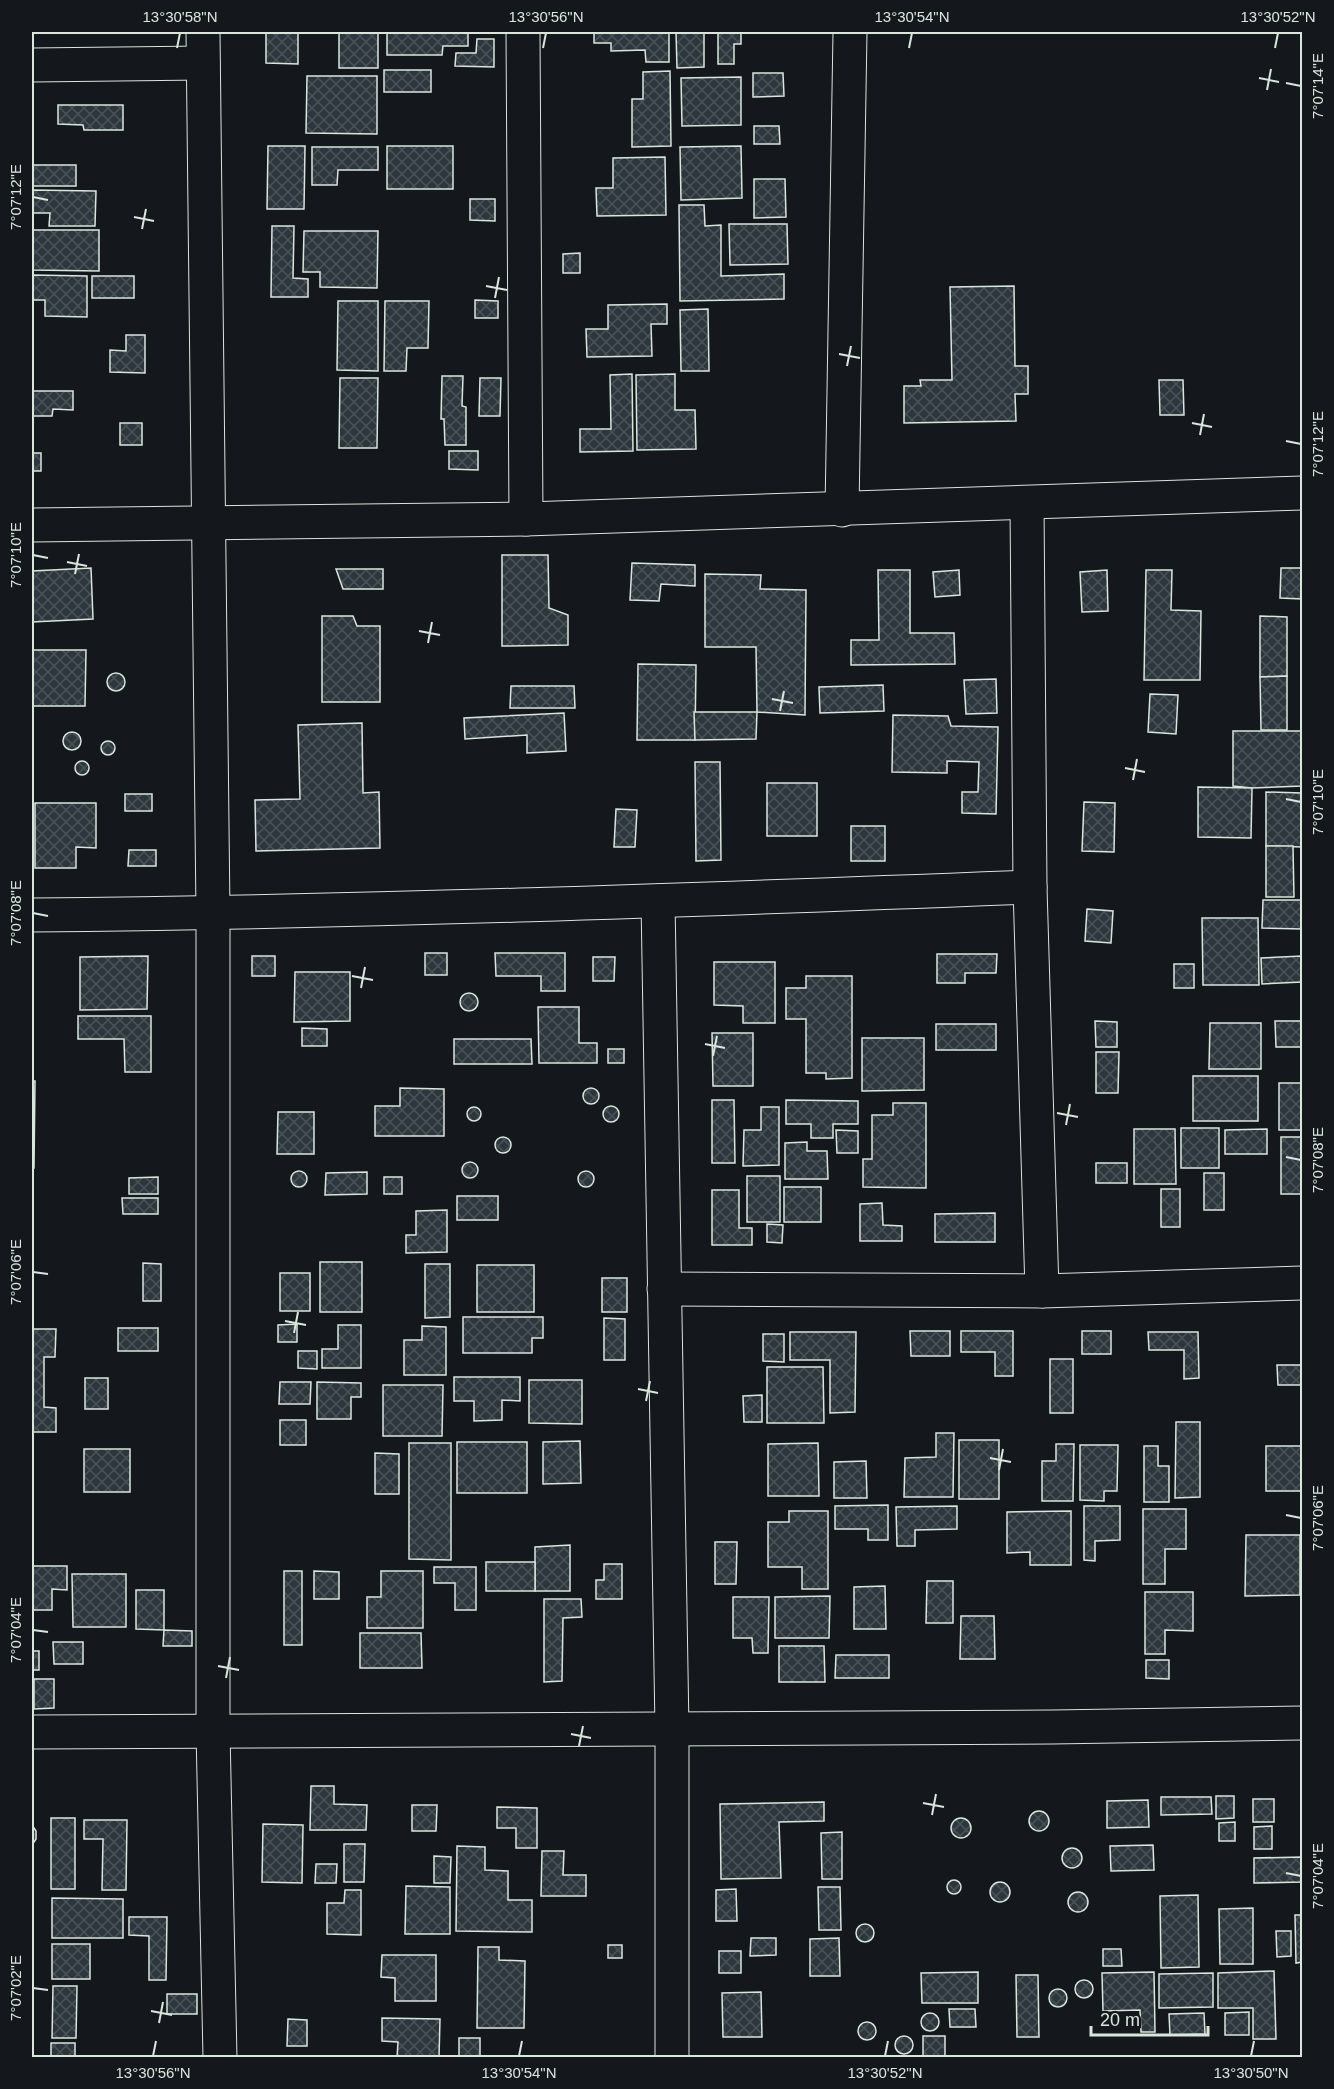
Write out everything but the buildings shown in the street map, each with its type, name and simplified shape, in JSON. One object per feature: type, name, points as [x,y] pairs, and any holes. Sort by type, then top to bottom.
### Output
[{"type":"street","points":[[523,32],[526,519]]},
{"type":"street","points":[[842,510],[850,32]]},
{"type":"street","points":[[32,65],[203,47],[213,913],[213,1731],[220,2058]]},
{"type":"street","points":[[32,525],[526,519],[1302,493]]},
{"type":"street","points":[[1028,503],[1030,887],[1042,1291]]},
{"type":"street","points":[[32,915],[213,913],[658,901],[1030,887]]},
{"type":"street","points":[[658,901],[672,1729],[672,2058]]},
{"type":"street","points":[[664,1289],[1042,1291],[1302,1283]]},
{"type":"street","points":[[32,1732],[1052,1727],[1302,1723]]}]
